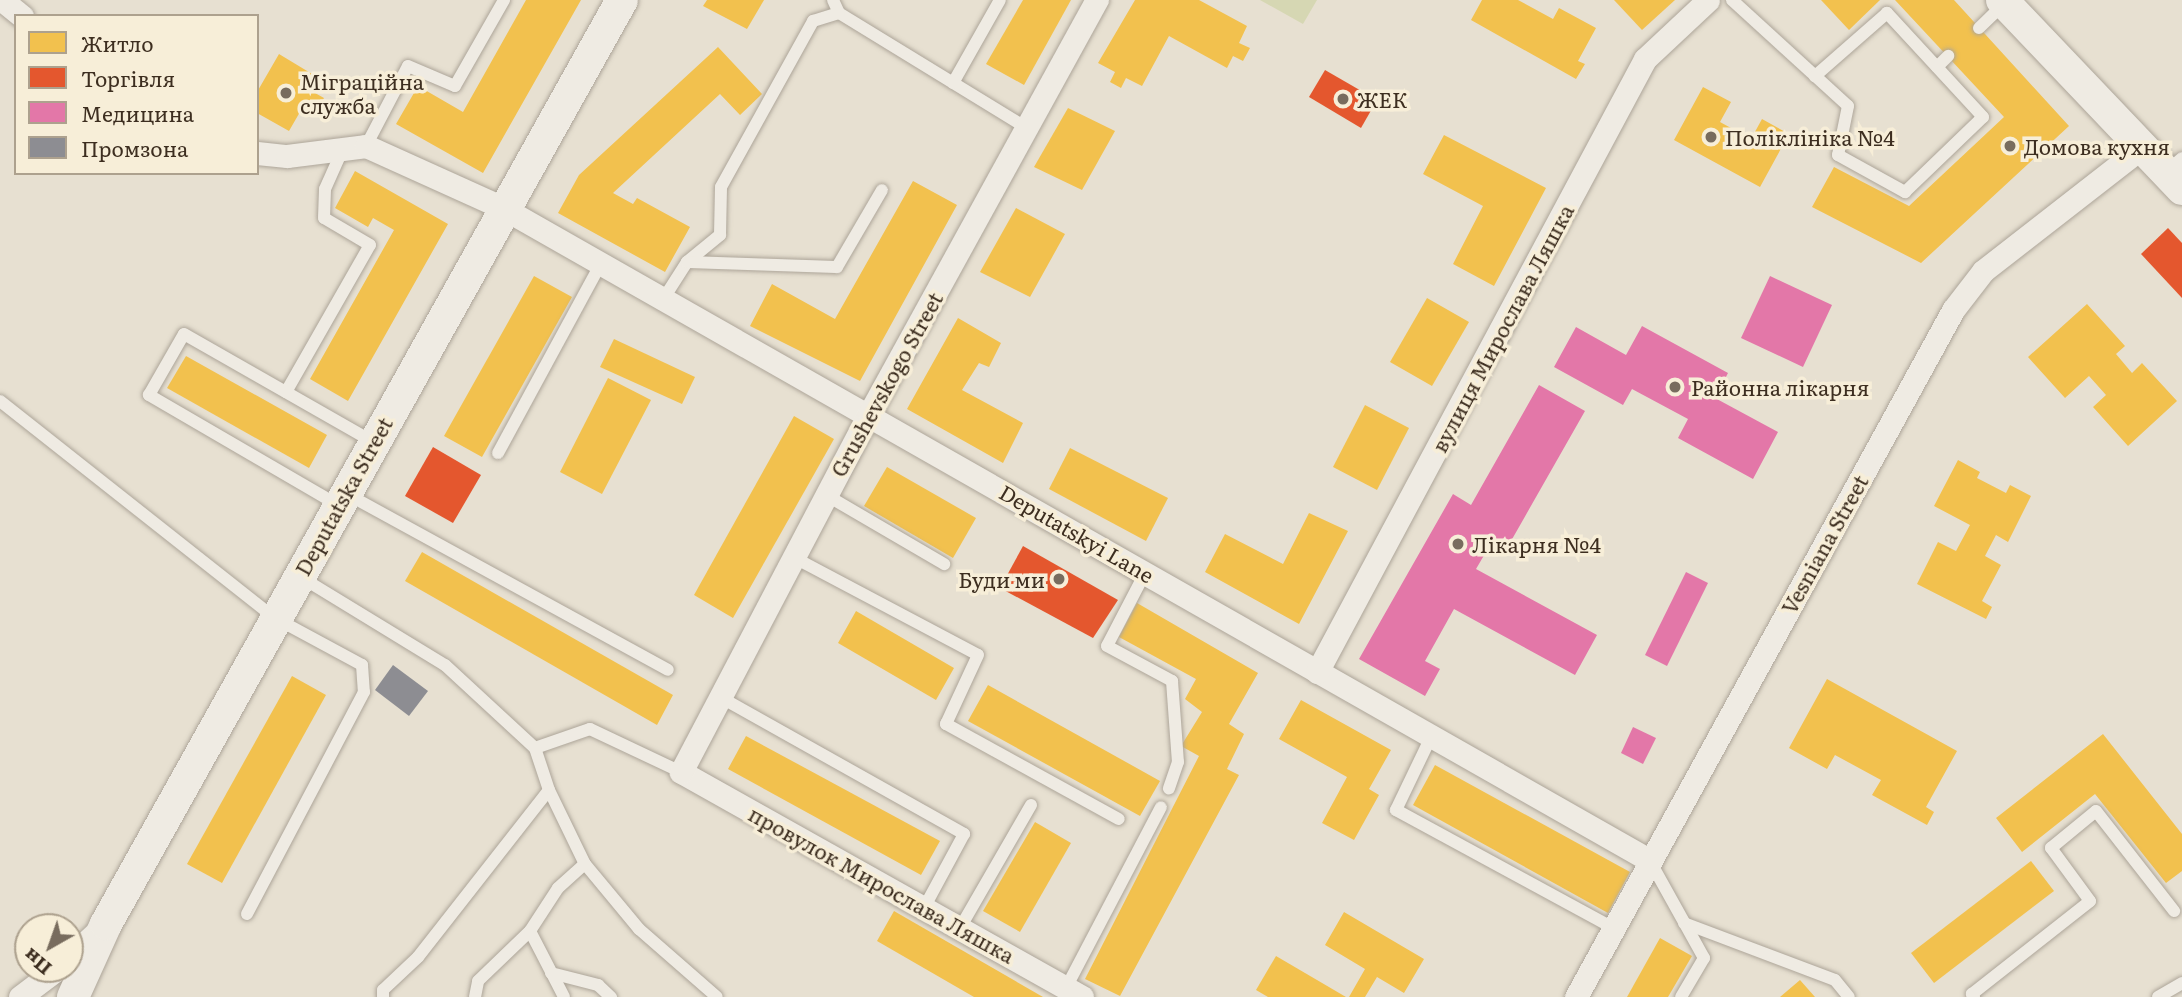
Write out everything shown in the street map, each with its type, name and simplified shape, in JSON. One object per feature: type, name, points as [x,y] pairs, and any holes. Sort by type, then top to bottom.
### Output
[{"type":"street","points":[[2,0],[20,14]]},
{"type":"street","name":"Deputatska Street","points":[[72,997],[106,923],[621,0]]},
{"type":"street","name":"Grushevskogo Street","points":[[681,772],[869,414],[1097,0]]},
{"type":"street","name":"вулиця Мирослава Ляшка","points":[[1317,672],[1645,59],[1708,0]]},
{"type":"street","points":[[2003,2],[2141,148],[2177,173]]},
{"type":"street","points":[[259,153],[287,156],[366,146]]},
{"type":"street","name":"Deputatskyi Lane","points":[[366,146],[503,208],[1649,860]]},
{"type":"street","name":"Vesniana Street","points":[[1576,997],[1953,310],[1983,271],[2141,148]]},
{"type":"street","name":"провулок Мирослава Ляшка","points":[[681,772],[1074,992]]},
{"type":"street","points":[[84,944],[106,923]]},
{"type":"street","points":[[20,997],[38,983]]},
{"type":"lane","points":[[366,146],[408,66],[455,86],[504,0]]},
{"type":"lane","points":[[832,0],[839,13],[1027,128]]},
{"type":"lane","points":[[953,83],[1000,0]]},
{"type":"lane","points":[[1732,0],[1815,76],[1849,106],[1839,155],[1905,192],[1983,117],[1887,13],[1815,76]]},
{"type":"lane","points":[[1979,28],[2003,2]]},
{"type":"lane","points":[[664,298],[687,262],[720,235],[722,187],[813,21],[839,13]]},
{"type":"lane","points":[[1937,67],[1948,56]]},
{"type":"lane","points":[[286,392],[370,245],[324,218],[325,188],[342,151]]},
{"type":"lane","points":[[687,262],[837,267],[882,190]]},
{"type":"lane","points":[[498,453],[601,263]]},
{"type":"lane","points":[[373,442],[184,334],[149,395],[668,670]]},
{"type":"lane","points":[[0,401],[275,618],[362,665],[365,692],[247,914]]},
{"type":"lane","points":[[826,495],[944,564]]},
{"type":"lane","points":[[793,557],[978,655],[947,724],[1118,819]]},
{"type":"lane","points":[[1145,573],[1107,646],[1172,681],[1178,762],[1169,788]]},
{"type":"lane","points":[[299,576],[445,665],[535,748],[548,790],[585,864],[639,929],[717,997]]},
{"type":"lane","points":[[720,697],[964,834],[924,908]]},
{"type":"lane","points":[[535,748],[590,729],[681,772]]},
{"type":"lane","points":[[1432,737],[1396,810],[1613,928]]},
{"type":"lane","points":[[383,997],[383,990],[418,957],[548,790]]},
{"type":"lane","points":[[960,928],[1031,806]]},
{"type":"lane","points":[[1074,992],[1161,807]]},
{"type":"lane","points":[[1974,997],[1972,994],[2090,901],[2051,848],[2096,811],[2174,911]]},
{"type":"lane","points":[[1649,860],[1703,958],[1681,997]]},
{"type":"lane","points":[[475,997],[478,981],[530,932],[558,888],[585,864]]},
{"type":"lane","points":[[1684,923],[1835,980],[1849,997]]},
{"type":"lane","points":[[530,932],[564,997]]},
{"type":"lane","points":[[551,973],[598,985],[611,997]]},
{"type":"lane","points":[[2158,997],[2182,983]]},
{"type":"green space","points":[[1260,0],[1317,0],[1303,24]]},
{"type":"building: Житло","points":[[526,0],[581,0],[483,173],[396,124],[418,86],[463,112]]},
{"type":"building: Житло","points":[[707,0],[764,0],[747,29],[703,6]]},
{"type":"building: Житло","points":[[1023,0],[1071,0],[1024,85],[986,64]]},
{"type":"building: Житло","points":[[1135,0],[1199,0],[1247,26],[1239,43],[1250,48],[1243,61],[1233,56],[1227,68],[1169,36],[1142,86],[1126,78],[1121,88],[1110,82],[1115,72],[1098,63]]},
{"type":"building: Житло","points":[[1482,0],[1518,0],[1553,19],[1559,8],[1596,28],[1578,61],[1585,64],[1576,79],[1471,20]]},
{"type":"building: Житло","points":[[1614,0],[1675,0],[1642,30]]},
{"type":"building: Житло","points":[[1821,0],[1880,0],[1849,30]]},
{"type":"building: Житло","name":"Домова кухня","points":[[1895,0],[1954,0],[2069,126],[1921,263],[1812,207],[1834,167],[1909,206],[2004,117]]},
{"type":"building: Житло","points":[[718,47],[762,94],[740,115],[720,94],[613,193],[633,204],[637,198],[690,227],[665,272],[558,213],[579,175]]},
{"type":"building: Житло","name":"Міграційна служба","points":[[279,54],[322,80],[315,93],[324,98],[316,112],[304,105],[289,131],[259,114],[259,89]]},
{"type":"building: Житло","name":"Поліклініка №4","points":[[1703,87],[1731,102],[1720,122],[1751,139],[1762,119],[1789,134],[1760,187],[1674,140]]},
{"type":"building: Житло","points":[[1068,108],[1115,131],[1082,190],[1034,167]]},
{"type":"building: Житло","points":[[1444,135],[1546,188],[1494,286],[1453,264],[1483,206],[1423,174]]},
{"type":"building: Житло","points":[[355,171],[448,224],[348,401],[310,379],[394,230],[373,218],[368,227],[335,208]]},
{"type":"building: Житло","points":[[913,181],[957,205],[860,381],[750,326],[772,284],[835,319]]},
{"type":"building: Житло","points":[[1016,208],[1065,234],[1030,297],[980,272]]},
{"type":"building: Житло","points":[[534,276],[572,297],[482,457],[444,436]]},
{"type":"building: Житло","points":[[1427,298],[1469,322],[1432,386],[1390,362]]},
{"type":"building: Житло","points":[[2087,304],[2125,346],[2116,354],[2132,373],[2142,363],[2177,401],[2128,446],[2093,407],[2106,395],[2089,376],[2065,398],[2028,357]]},
{"type":"building: Житло","points":[[958,318],[1001,343],[989,367],[979,363],[962,390],[1023,423],[1003,463],[907,409]]},
{"type":"building: Житло","points":[[614,339],[695,377],[682,404],[600,367]]},
{"type":"building: Житло","points":[[186,356],[327,435],[309,468],[167,388]]},
{"type":"building: Житло","points":[[608,378],[651,400],[602,494],[560,472]]},
{"type":"building: Житло","points":[[1365,405],[1409,428],[1377,490],[1333,467]]},
{"type":"building: Житло","points":[[794,416],[834,439],[733,618],[694,595]]},
{"type":"building: Житло","points":[[1070,448],[1168,498],[1146,541],[1049,489]]},
{"type":"building: Житло","points":[[1958,460],[1980,472],[1977,478],[2006,493],[2010,485],[2031,496],[2008,542],[1996,535],[1985,556],[2001,565],[1982,601],[1992,607],[1986,619],[1917,584],[1938,542],[1956,551],[1970,525],[1934,506]]},
{"type":"building: Житло","points":[[887,467],[976,518],[953,558],[864,506]]},
{"type":"building: Житло","points":[[1309,513],[1348,531],[1299,624],[1205,572],[1225,534],[1283,564]]},
{"type":"building: Житло","points":[[422,552],[673,695],[657,725],[405,581]]},
{"type":"building: Житло","points":[[1137,603],[1258,673],[1229,724],[1244,734],[1227,769],[1239,775],[1120,996],[1085,979],[1199,756],[1181,746],[1202,712],[1185,699],[1196,679],[1119,637]]},
{"type":"building: Житло","points":[[856,611],[954,668],[936,700],[838,643]]},
{"type":"building: Житло","points":[[292,676],[326,695],[222,883],[187,864]]},
{"type":"building: Житло","points":[[1827,679],[1957,751],[1926,807],[1934,812],[1927,825],[1872,795],[1881,780],[1835,755],[1827,769],[1789,748]]},
{"type":"building: Житло","points":[[988,685],[1160,781],[1140,816],[968,721]]},
{"type":"building: Житло","points":[[1301,700],[1391,750],[1369,789],[1379,795],[1354,840],[1322,823],[1347,777],[1279,739]]},
{"type":"building: Житло","points":[[2103,734],[2182,834],[2182,871],[2166,883],[2095,794],[2022,852],[1996,818]]},
{"type":"building: Житло","points":[[746,736],[940,841],[921,875],[728,769]]},
{"type":"building: Житло","points":[[1435,765],[1630,872],[1608,913],[1413,805]]},
{"type":"building: Житло","points":[[1035,822],[1071,843],[1020,932],[983,911]]},
{"type":"building: Житло","points":[[2031,861],[2054,891],[1934,983],[1911,953]]},
{"type":"building: Житло","points":[[894,911],[1043,997],[974,997],[877,941]]},
{"type":"building: Житло","points":[[1344,912],[1424,959],[1404,993],[1377,977],[1365,997],[1349,997],[1365,969],[1325,945]]},
{"type":"building: Житло","points":[[1660,938],[1692,956],[1668,997],[1627,997]]},
{"type":"building: Житло","points":[[1276,956],[1346,997],[1268,997],[1256,990]]},
{"type":"building: Житло","points":[[1800,980],[1815,997],[1780,997]]},
{"type":"building: Торгівля","name":"ЖЕК","points":[[1325,70],[1377,100],[1361,128],[1309,97]]},
{"type":"building: Торгівля","points":[[2168,228],[2182,243],[2182,298],[2141,254]]},
{"type":"building: Торгівля","points":[[433,447],[481,475],[453,523],[405,496]]},
{"type":"building: Торгівля","points":[[1023,546],[1118,600],[1093,638],[1000,588]]},
{"type":"building: Медицина","points":[[1770,276],[1832,305],[1803,367],[1741,338]]},
{"type":"building: Медицина","points":[[1642,326],[1728,373],[1715,398],[1778,432],[1753,479],[1678,438],[1688,419],[1632,389],[1623,405],[1554,367],[1576,327],[1626,355]]},
{"type":"building: Медицина","name":"Лікарня №4","points":[[1539,385],[1585,411],[1507,548],[1493,540],[1476,569],[1597,635],[1575,675],[1454,609],[1425,661],[1440,669],[1425,696],[1359,659],[1453,494],[1471,505]]},
{"type":"building: Медицина","points":[[1686,572],[1708,583],[1667,666],[1645,655]]},
{"type":"building: Медицина","points":[[1633,727],[1656,738],[1643,764],[1621,753]]},
{"type":"building: Промзона","points":[[393,665],[428,691],[409,716],[375,690]]},
{"type":"place","name":"Міграційна служба","points":[[286,93]]},
{"type":"place","name":"ЖЕК","points":[[1343,99]]},
{"type":"place","name":"Поліклініка №4","points":[[1711,137]]},
{"type":"place","name":"Домова кухня","points":[[2010,146]]},
{"type":"place","name":"Районна лікарня","points":[[1675,387]]},
{"type":"place","name":"Лікарня №4","points":[[1458,544]]},
{"type":"place","name":"Буди ми","points":[[1059,579]]}]
